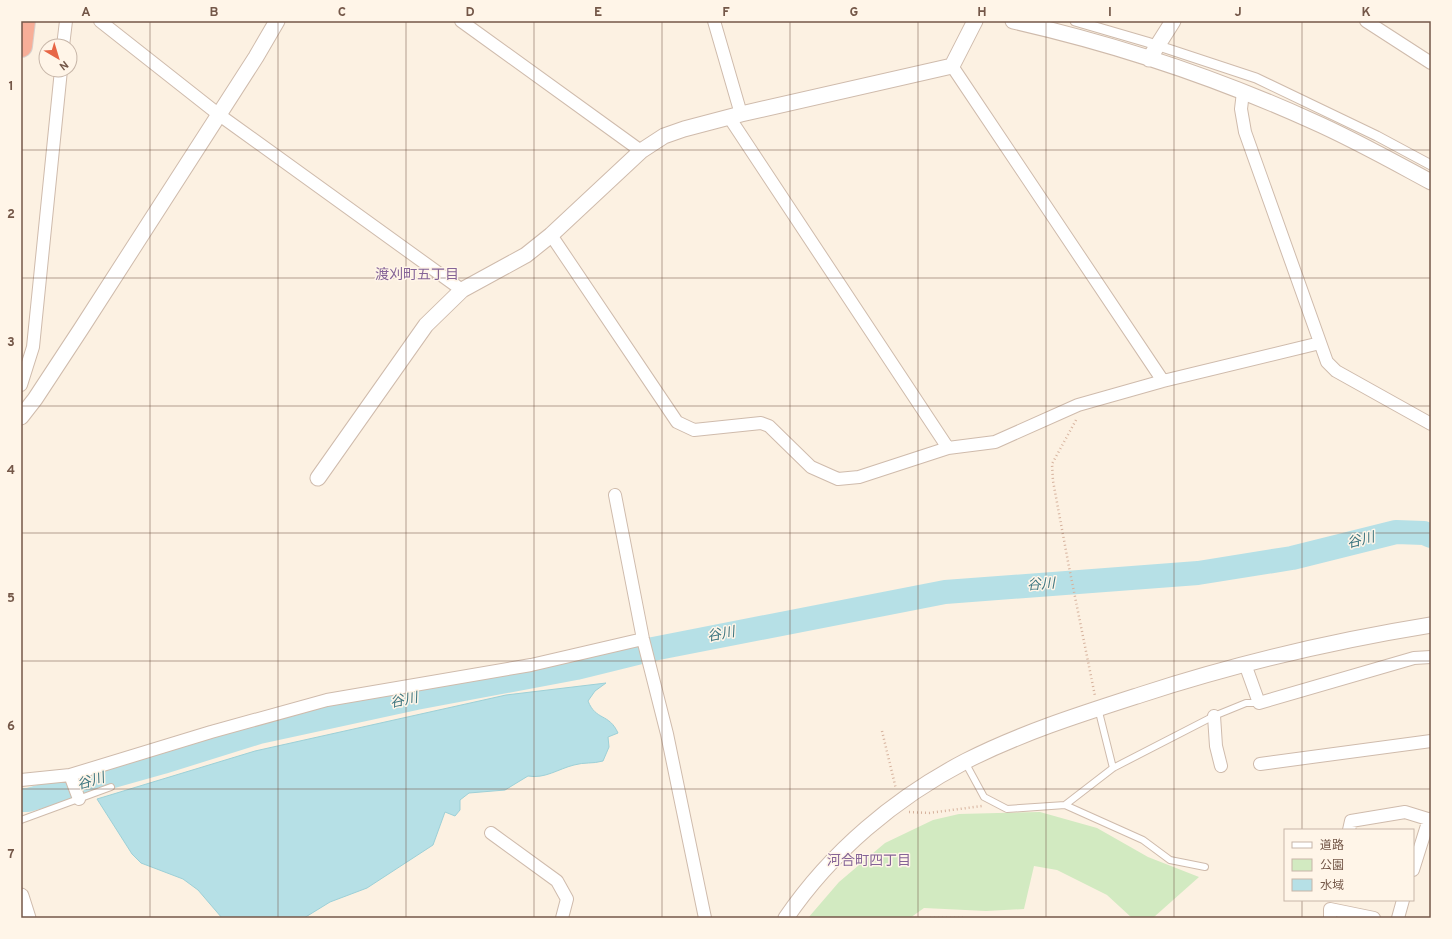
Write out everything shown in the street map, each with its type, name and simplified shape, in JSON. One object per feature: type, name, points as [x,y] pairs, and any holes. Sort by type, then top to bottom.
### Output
[{"type":"highway","points":[[21,46],[24,21]]},
{"type":"street","points":[[64,38],[66,21]]},
{"type":"street","points":[[100,21],[218,114],[462,290]]},
{"type":"street","points":[[21,417],[35,399],[277,21]]},
{"type":"street","points":[[461,21],[641,151]]},
{"type":"street","points":[[714,21],[735,115],[948,448]]},
{"type":"street","points":[[952,66],[975,21]]},
{"type":"street","points":[[1013,21],[1103,44],[1243,92],[1326,127],[1371,149],[1431,182]]},
{"type":"street","points":[[1075,21],[1256,78],[1377,136],[1431,165]]},
{"type":"street","points":[[1149,59],[1173,21]]},
{"type":"street","points":[[1366,21],[1431,63]]},
{"type":"street","points":[[318,478],[426,324],[462,290],[526,255],[551,236],[641,151],[664,136],[735,115],[952,66]]},
{"type":"street","points":[[952,66],[1163,381]]},
{"type":"street","points":[[35,399],[21,385],[33,347],[60,78]]},
{"type":"street","points":[[1243,92],[1241,109],[1245,132],[1327,362],[1336,371],[1431,424]]},
{"type":"street","points":[[551,236],[677,422],[694,430],[761,423],[769,426],[811,467],[838,479],[859,478],[948,448],[995,442],[1078,405],[1163,381],[1320,343]]},
{"type":"street","points":[[615,494],[643,641],[667,734],[705,918]]},
{"type":"street","points":[[786,918],[808,888],[860,833],[904,808],[965,762],[1005,744],[1198,677],[1245,664],[1382,633],[1431,625]]},
{"type":"street","points":[[21,780],[72,777],[211,732],[327,700],[531,665],[643,641]]},
{"type":"street","points":[[1245,664],[1259,703],[1414,658],[1431,657]]},
{"type":"street","points":[[1214,716],[1216,746],[1221,766]]},
{"type":"street","points":[[1260,764],[1431,741]]},
{"type":"street","points":[[72,777],[79,799]]},
{"type":"street","points":[[1349,829],[1351,821],[1405,812],[1430,820],[1414,867]]},
{"type":"street","points":[[492,833],[557,881],[567,899],[562,918]]},
{"type":"street","points":[[21,896],[28,918]]},
{"type":"street","points":[[1398,918],[1403,901]]},
{"type":"street","points":[[1331,909],[1374,918]]},
{"type":"lane","points":[[1065,805],[1113,768],[1214,716],[1246,703],[1259,703]]},
{"type":"lane","points":[[1099,712],[1113,768]]},
{"type":"lane","points":[[965,762],[984,797],[1007,809],[1065,805],[1143,840],[1170,860],[1205,867]]},
{"type":"lane","points":[[21,820],[111,787]]},
{"type":"path","points":[[1078,405],[1076,422],[1052,464],[1053,481],[1099,712]]},
{"type":"path","points":[[882,731],[904,808],[929,813],[978,807],[993,802]]},
{"type":"path","points":[[930,918],[966,918]]},
{"type":"green space","points":[[1040,812],[1097,828],[1148,857],[1199,877],[1154,917],[1132,918],[1107,895],[1057,870],[1034,866],[1024,909],[986,911],[924,908],[910,918],[808,918],[839,882],[885,843],[933,820],[959,814]]},
{"type":"water","points":[[606,683],[595,691],[588,701],[595,712],[611,722],[618,733],[608,737],[609,747],[603,761],[578,764],[540,776],[528,776],[505,790],[469,793],[460,800],[460,810],[455,816],[445,812],[433,845],[367,888],[330,902],[304,918],[222,918],[198,890],[183,879],[141,863],[132,854],[97,799],[255,751],[506,695]]},
{"type":"waterway","name":"谷川","points":[[21,800],[28,800],[163,762],[259,732],[416,698],[576,668],[653,649],[945,592],[1198,573],[1292,558],[1396,532],[1424,533],[1431,536]]},
{"type":"district","name":"渡刈町五丁目","points":[[417,275]]},
{"type":"district","name":"河合町四丁目","points":[[869,861]]}]
